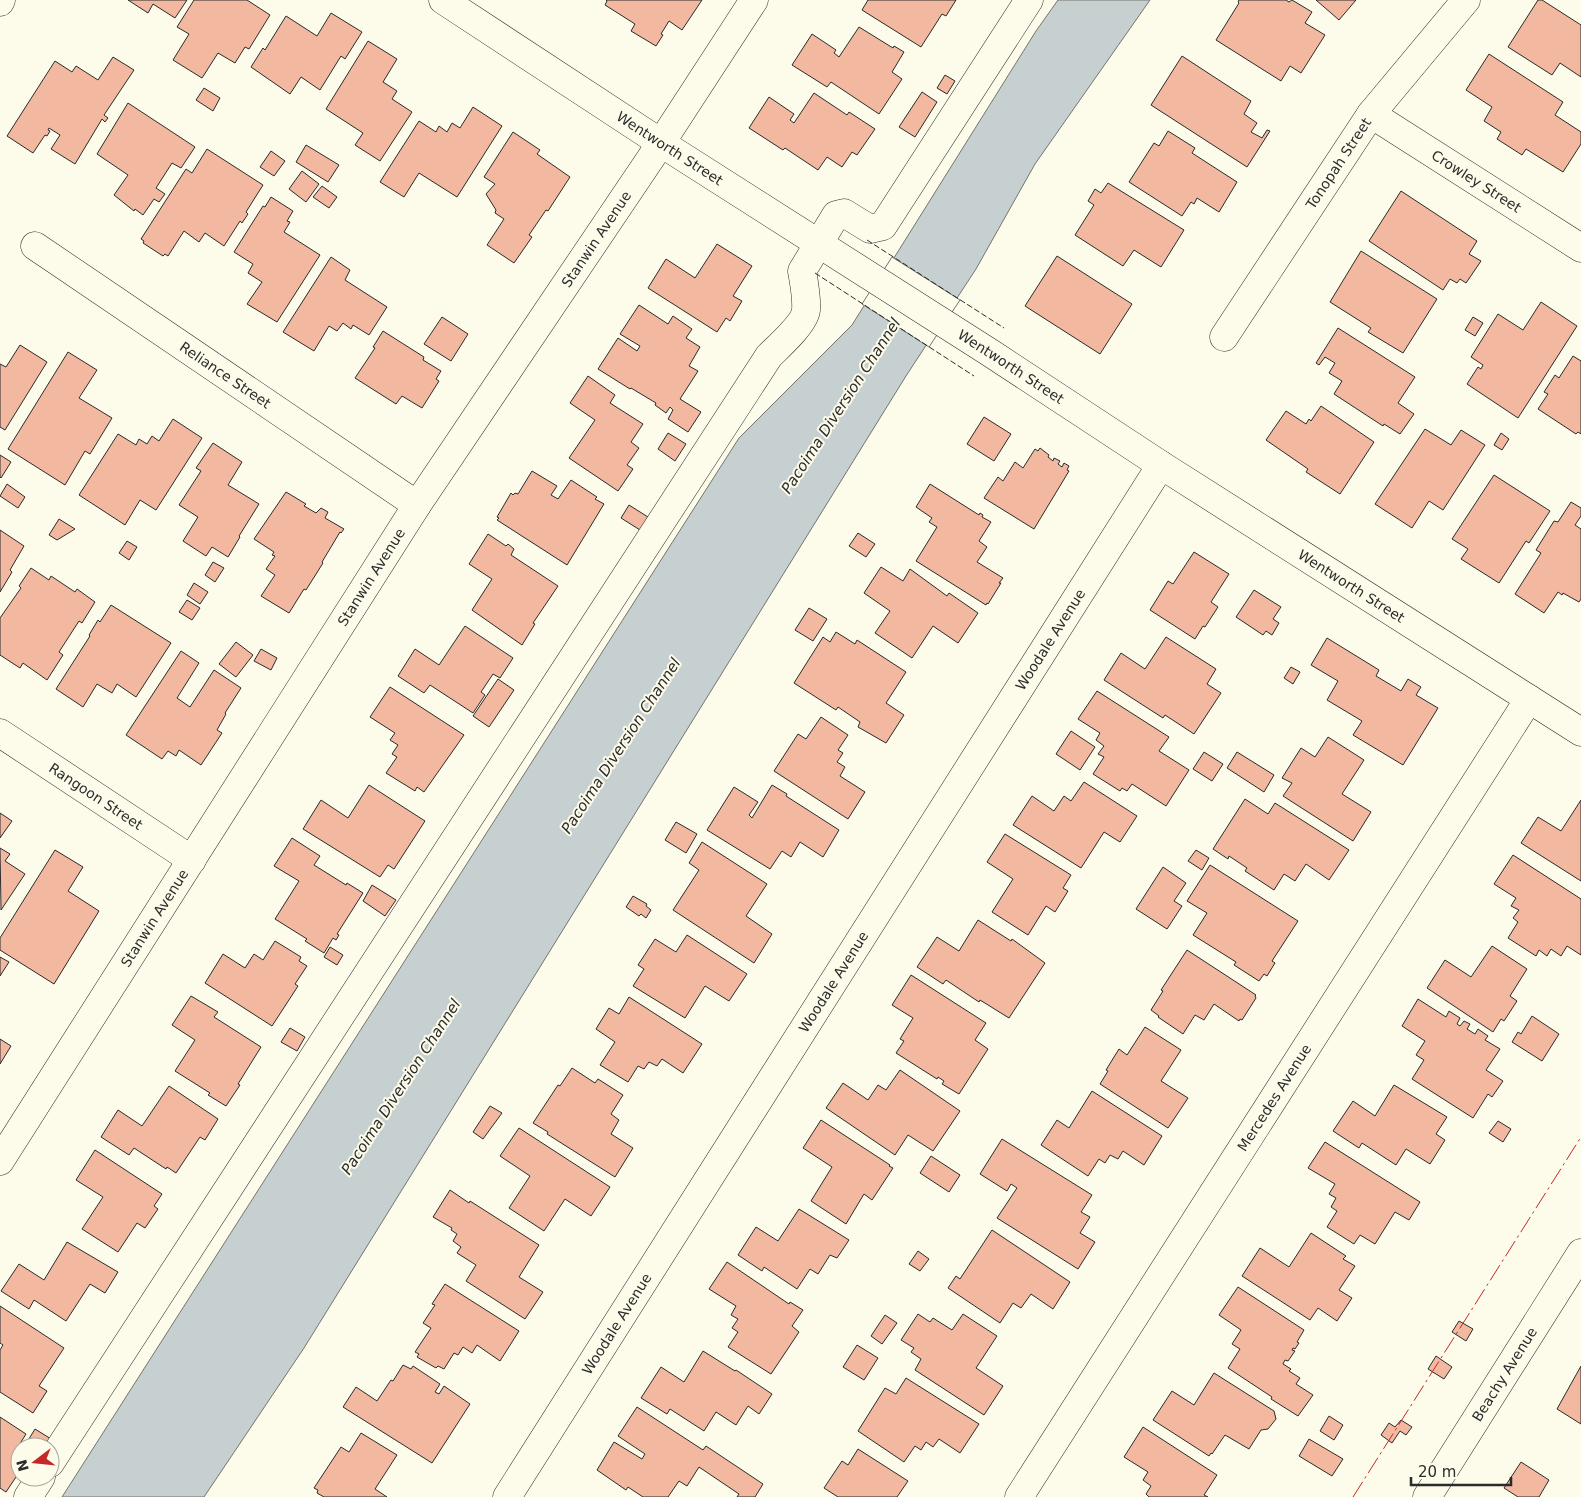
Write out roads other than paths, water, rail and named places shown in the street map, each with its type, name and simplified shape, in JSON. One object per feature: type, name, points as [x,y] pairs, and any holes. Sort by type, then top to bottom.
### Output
[{"type":"street","name":"Wentworth Street","points":[[442,0],[661,143],[989,352],[1161,466],[1581,732]]},
{"type":"street","name":"Stanwin Avenue","points":[[0,1161],[417,504],[661,143],[754,0]]},
{"type":"street","points":[[60,1448],[768,356],[793,332],[806,312],[806,290],[802,271],[823,245],[836,215],[844,213],[870,229],[883,226],[1029,0]]},
{"type":"street","name":"Tonopah Street","points":[[1224,337],[1371,114],[1466,0]]},
{"type":"street","name":"Crowley Street","points":[[1371,114],[1581,248]]},
{"type":"street","name":"Reliance Street","points":[[35,246],[417,504]]},
{"type":"street","name":"Woodale Avenue","points":[[507,1497],[1161,466]]},
{"type":"street","name":"Mercedes Avenue","points":[[1019,1497],[1529,699]]},
{"type":"street","name":"Rangoon Street","points":[[0,733],[192,860]]},
{"type":"street","name":"Beachy Avenue","points":[[1427,1497],[1581,1253]]},
{"type":"water","name":"Pacoima Diversion Channel","points":[[1058,0],[1150,0],[1035,164],[976,269],[906,376],[304,1348],[204,1497],[62,1497],[739,438],[852,325],[1036,31]]}]
